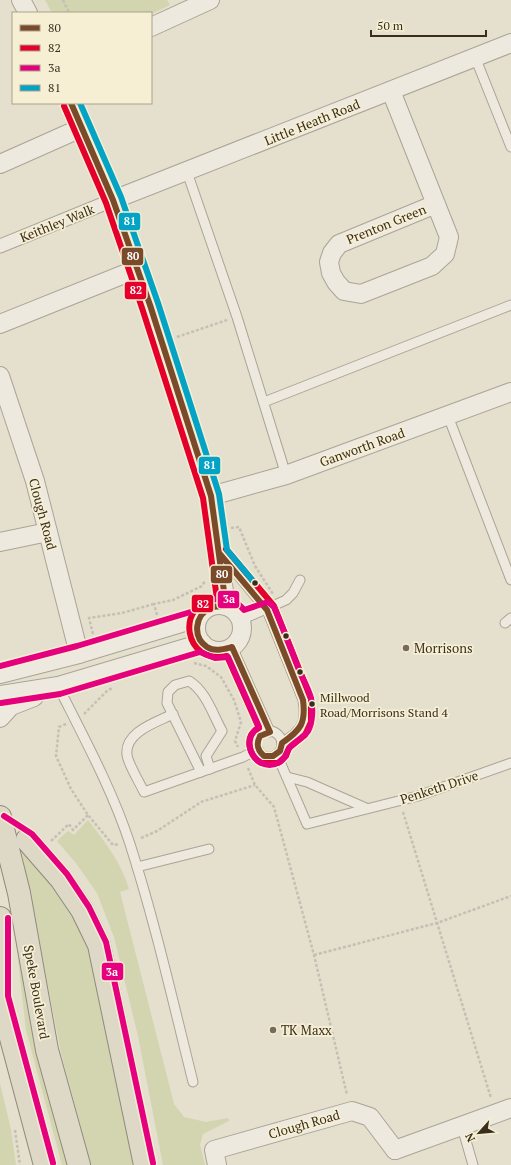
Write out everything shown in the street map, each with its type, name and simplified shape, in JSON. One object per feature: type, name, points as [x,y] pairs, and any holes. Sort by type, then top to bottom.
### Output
[{"type":"highway","name":"Speke Boulevard","points":[[0,818],[19,893],[47,1050],[79,1165]]},
{"type":"highway","points":[[34,847],[62,879],[82,910],[99,945],[145,1165]]},
{"type":"highway","points":[[0,918],[0,997],[45,1165]]},
{"type":"street","points":[[21,0],[27,12]]},
{"type":"street","points":[[152,27],[210,0]]},
{"type":"street","name":"Little Heath Road","points":[[113,200],[511,43]]},
{"type":"street","name":"Prenton Green","points":[[391,91],[436,204],[449,237],[445,254],[432,266],[361,294],[344,291],[336,282],[331,273],[329,262],[332,253],[339,244],[436,204]]},
{"type":"street","points":[[70,104],[113,200],[162,342],[211,496],[226,606]]},
{"type":"street","points":[[0,164],[81,128]]},
{"type":"street","name":"Keithley Walk","points":[[0,246],[113,200]]},
{"type":"street","points":[[0,324],[137,269]]},
{"type":"street","name":"Clough Road","points":[[1,380],[34,481],[79,654]]},
{"type":"street","name":"Ganworth Road","points":[[211,496],[286,475],[511,392]]},
{"type":"street","points":[[0,542],[48,532]]},
{"type":"street","points":[[0,674],[79,654],[198,618],[210,607],[217,605],[226,606],[234,610],[241,620],[241,636],[232,648],[216,651],[202,644],[196,629],[198,618]]},
{"type":"street","points":[[0,718],[11,706],[58,686],[202,644]]},
{"type":"street","points":[[0,695],[58,686]]},
{"type":"street","name":"Clough Road","points":[[217,1165],[214,1150],[352,1111],[370,1117],[392,1158]]},
{"type":"street","points":[[392,1158],[462,1127],[503,1111]]},
{"type":"lane","points":[[475,57],[511,147]]},
{"type":"lane","points":[[187,172],[237,316],[286,475]]},
{"type":"lane","points":[[264,402],[511,305]]},
{"type":"lane","points":[[448,416],[511,580]]},
{"type":"lane","points":[[219,553],[267,610],[303,700],[305,716],[301,729],[282,743],[280,751],[277,755],[268,757],[264,756],[258,749],[257,740],[260,736],[270,732],[278,735],[282,743]]},
{"type":"lane","points":[[241,620],[267,610],[286,600],[293,593],[300,580]]},
{"type":"lane","points":[[232,648],[270,732]]},
{"type":"lane","points":[[189,682],[196,685],[203,694],[222,731],[206,756],[206,770],[167,703],[168,692],[175,685],[189,682]]},
{"type":"lane","points":[[58,686],[106,782],[130,843],[193,1082]]},
{"type":"lane","points":[[173,714],[145,727],[133,736],[128,745],[126,755],[144,792],[243,757],[258,749]]},
{"type":"lane","name":"Penketh Drive","points":[[277,755],[307,824],[418,796],[511,763]]},
{"type":"lane","points":[[287,777],[307,782],[366,808]]},
{"type":"lane","points":[[136,867],[209,849]]},
{"type":"lane","points":[[462,1127],[473,1165]]},
{"type":"path","points":[[63,0],[69,12]]},
{"type":"path","points":[[162,342],[237,316]]},
{"type":"path","points":[[399,800],[437,923],[503,1111]]},
{"type":"path","points":[[34,847],[54,836],[69,824],[73,830],[88,816]]},
{"type":"path","points":[[314,955],[437,923],[511,896]]},
{"type":"green space","points":[[45,0],[167,0],[170,5],[152,14],[152,12],[51,12]]},
{"type":"green space","points":[[88,820],[117,861],[126,879],[129,889],[120,892],[174,1104],[184,1117],[206,1122],[228,1118],[229,1121],[203,1134],[200,1145],[205,1165],[163,1165],[138,1036],[114,937],[97,893],[76,863],[57,841],[68,831],[74,835]]},
{"type":"green space","points":[[21,848],[67,899],[88,950],[139,1165],[91,1165],[61,1053]]},
{"type":"green space","points":[[14,925],[72,1165],[62,1165],[26,1030]]},
{"type":"green space","points":[[0,1083],[11,1130],[16,1165],[0,1165]]},
{"type":"transit line","name":"80","points":[[71,104],[113,200],[150,305],[211,496],[226,606],[216,606],[205,611],[197,626],[197,632],[202,643],[210,649],[220,650],[232,647],[270,732],[260,736],[258,742],[259,749],[264,756],[273,756],[280,751],[282,743],[294,734],[301,725],[304,715],[303,700],[267,610],[219,553]]},
{"type":"transit line","name":"81","points":[[80,104],[121,197],[158,303],[219,494],[227,550],[254,582]]},
{"type":"transit line","name":"82","points":[[64,106],[106,203],[142,308],[203,498],[217,599],[203,603],[194,611],[190,621],[190,633],[194,643],[201,652],[212,657],[227,656],[259,728],[254,731],[249,740],[253,756],[261,763],[278,763],[286,756],[289,748],[305,735],[311,722],[311,699],[274,606],[226,549]]},
{"type":"transit line","name":"3a","points":[[0,666],[77,646],[194,611],[212,599],[226,598],[232,600],[244,610],[268,602],[274,607],[311,698],[312,715],[308,731],[290,747],[285,757],[280,762],[272,765],[264,764],[257,760],[250,748],[250,740],[253,733],[259,727],[228,657],[215,658],[200,652],[60,694],[1,703]]},
{"type":"transit line","name":"3a","points":[[4,816],[32,834],[67,874],[89,907],[106,942],[153,1163]]},
{"type":"transit line","name":"3a","points":[[8,918],[8,996],[53,1163]]},
{"type":"place","name":"Morrisons","points":[[406,648]]},
{"type":"place","name":"Millwood Road/Morrisons Stand 4","points":[[312,704]]},
{"type":"place","name":"TK Maxx","points":[[273,1030]]}]
